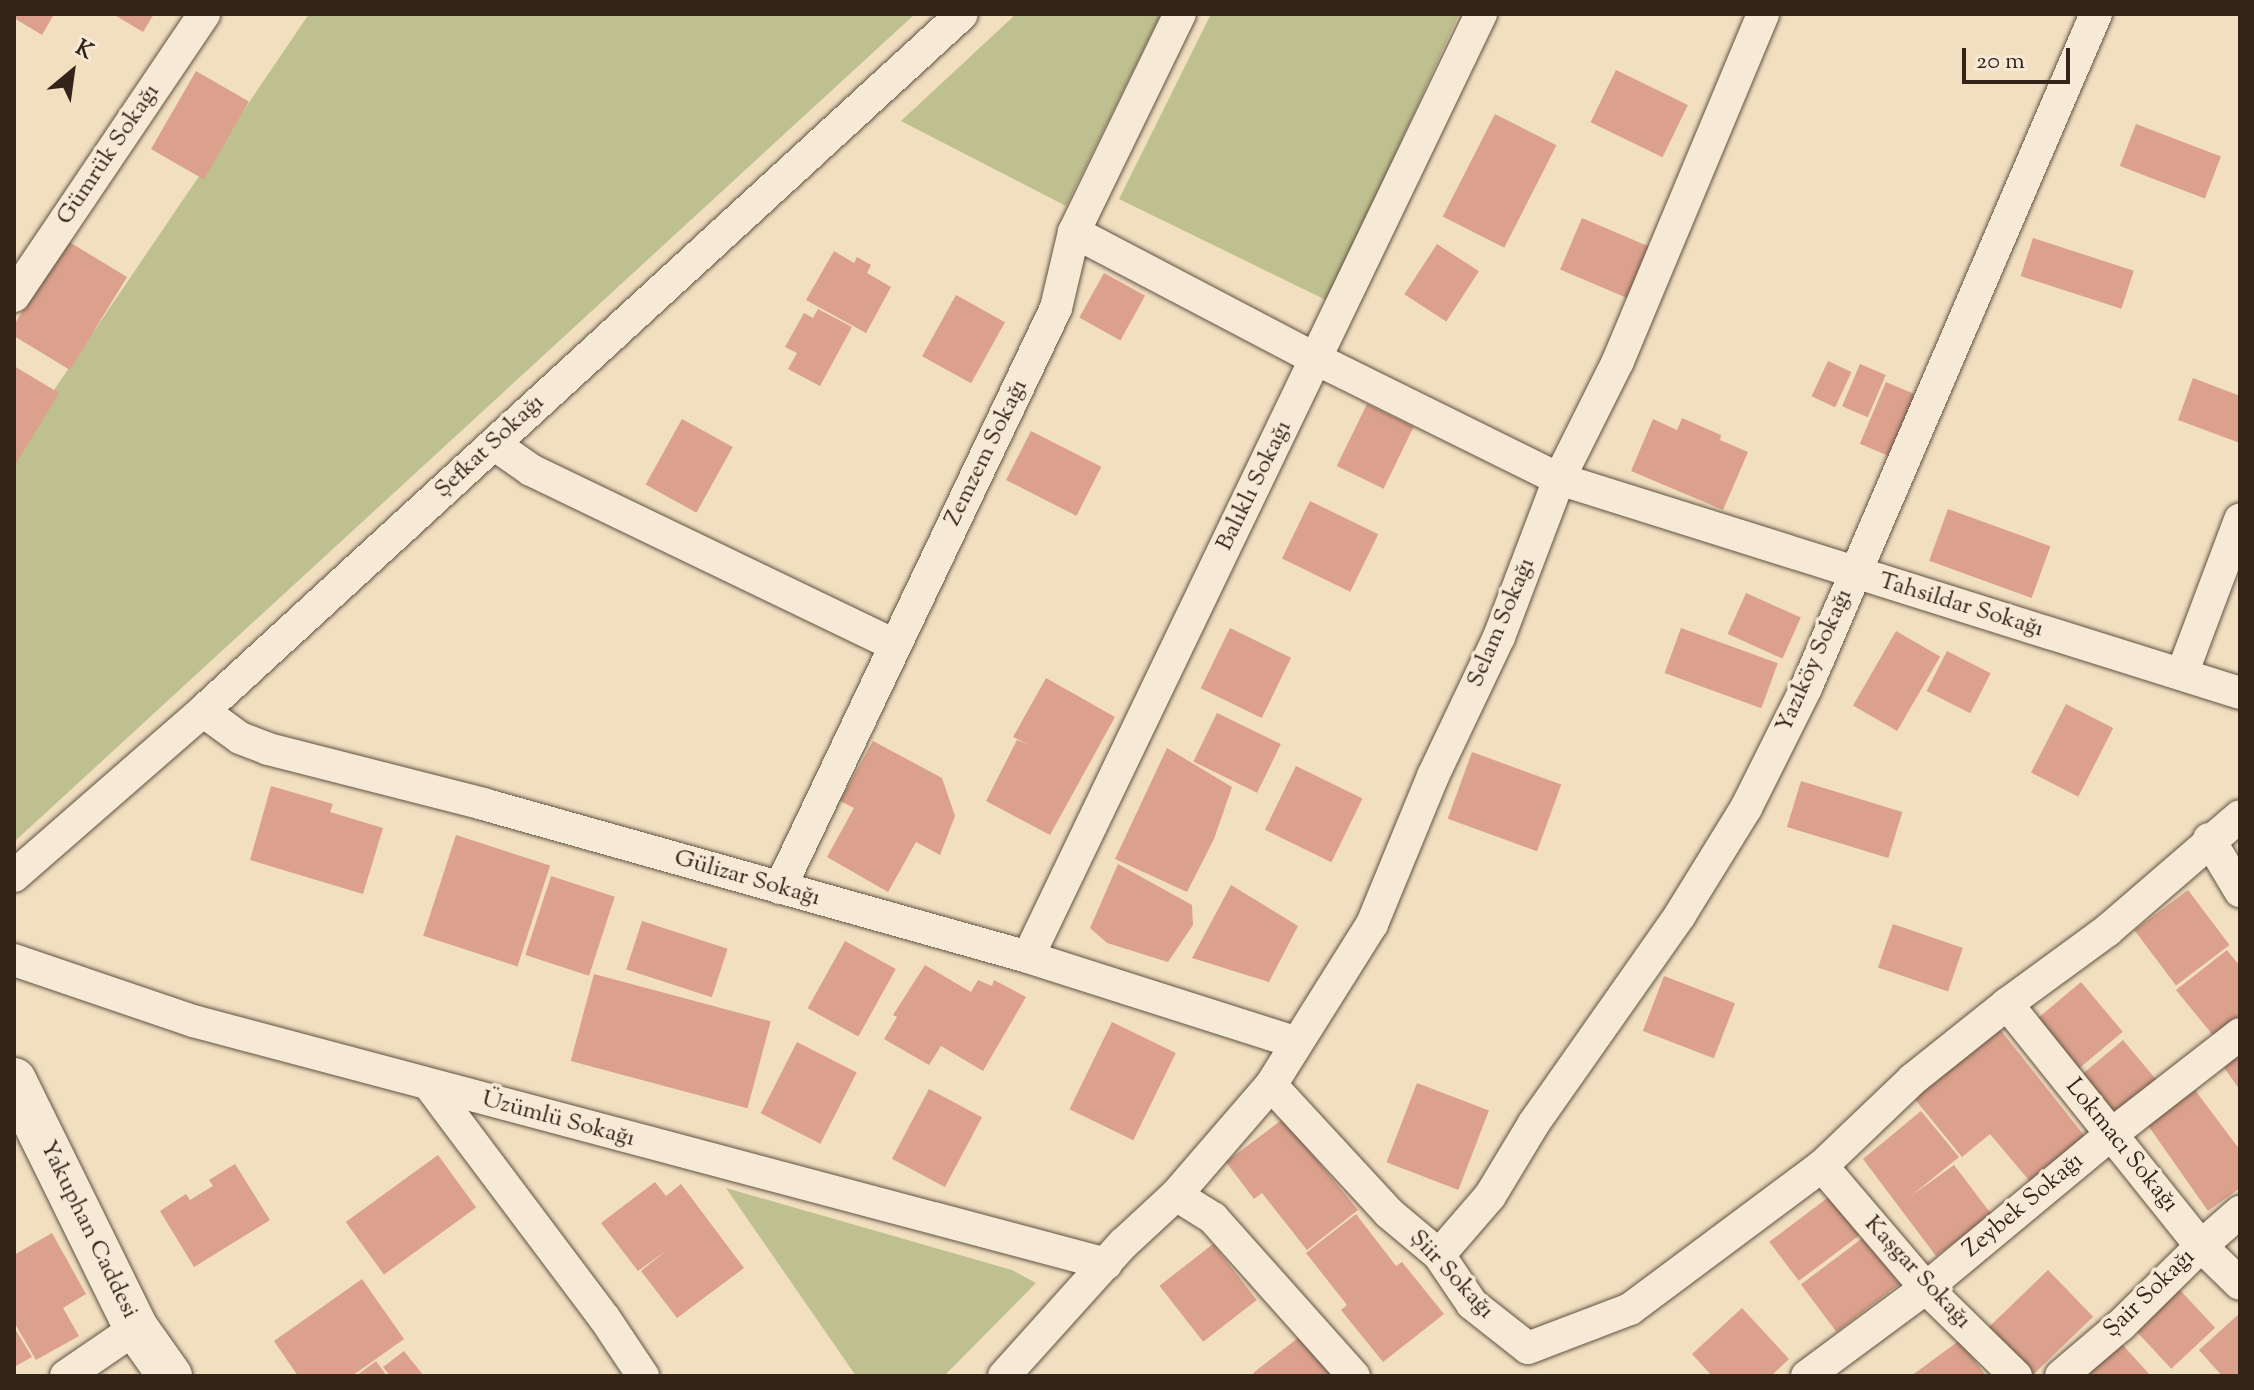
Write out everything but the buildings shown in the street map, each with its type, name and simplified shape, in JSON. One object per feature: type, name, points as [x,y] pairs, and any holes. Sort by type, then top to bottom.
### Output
[{"type":"street","name":"Gümrük Sokağı","points":[[14,296],[204,14]]},
{"type":"street","name":"Şefkat Sokağı","points":[[14,876],[203,711],[962,14]]},
{"type":"street","name":"Zemzem Sokağı","points":[[780,888],[1056,308],[1074,232],[1180,14]]},
{"type":"street","name":"Balıklı Sokağı","points":[[1028,957],[1481,14]]},
{"type":"street","name":"Selam Sokağı","points":[[1004,1376],[1106,1264],[1176,1195],[1271,1085],[1295,1042],[1372,924],[1433,776],[1499,637],[1559,479],[1618,361],[1763,14]]},
{"type":"street","name":"Yazıköy Sokağı","points":[[1439,1255],[1490,1196],[1534,1123],[1680,915],[1746,808],[1806,688],[2096,14]]},
{"type":"street","name":"Tahsildar Sokağı","points":[[1074,232],[1316,359],[1559,479],[2240,693]]},
{"type":"street","points":[[494,444],[531,470],[895,645]]},
{"type":"street","points":[[2182,674],[2240,520]]},
{"type":"street","name":"Gülizar Sokağı","points":[[203,711],[240,738],[268,749],[483,804],[1028,957],[1295,1042]]},
{"type":"street","points":[[1822,1166],[1913,1079],[2007,1004],[2108,930],[2209,839],[2240,816]]},
{"type":"street","points":[[2209,839],[2240,891]]},
{"type":"street","name":"Üzümlü Sokağı","points":[[14,960],[193,1021],[1106,1264]]},
{"type":"street","name":"Lokmacı Sokağı","points":[[2007,1004],[2201,1246],[2240,1284]]},
{"type":"street","name":"Zeybek Sokağı","points":[[1807,1376],[1926,1288],[2113,1133],[2240,1034]]},
{"type":"street","name":"Yakuphan Caddesi","points":[[14,1080],[136,1328],[170,1376]]},
{"type":"street","name":"Şiir Sokağı","points":[[1271,1085],[1389,1213],[1439,1255],[1472,1304],[1528,1348],[1630,1309],[1822,1166]]},
{"type":"street","points":[[430,1086],[605,1319],[643,1376]]},
{"type":"street","name":"Kaşgar Sokağı","points":[[1822,1166],[1926,1288],[2016,1376]]},
{"type":"street","points":[[1176,1195],[1213,1218],[1354,1376]]},
{"type":"street","name":"Şair Sokağı","points":[[2061,1376],[2121,1325],[2240,1212]]},
{"type":"street","points":[[66,1376],[136,1328]]},
{"type":"green space","points":[[309,14],[915,14],[14,842],[14,449]]},
{"type":"green space","points":[[1016,14],[1161,14],[1066,206],[901,121]]},
{"type":"green space","points":[[1211,14],[1459,14],[1328,301],[1119,199]]},
{"type":"green space","points":[[726,1188],[1012,1270],[1036,1283],[944,1376],[856,1376]]}]
